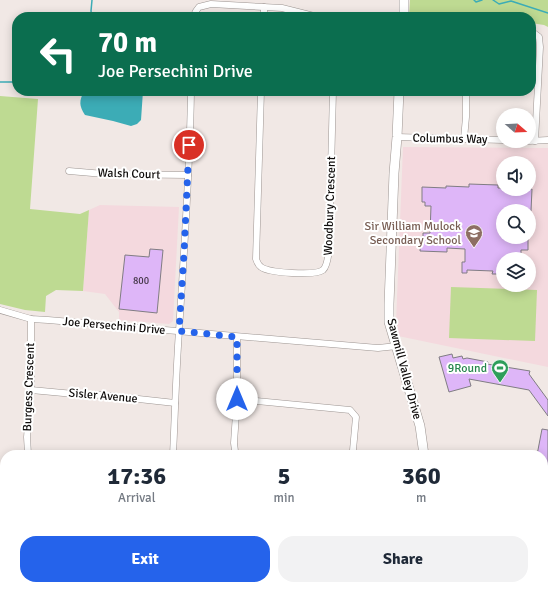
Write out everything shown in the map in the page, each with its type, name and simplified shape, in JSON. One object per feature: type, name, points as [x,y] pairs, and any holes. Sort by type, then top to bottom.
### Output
[{"type":"street","points":[[404,0],[404,12]]},
{"type":"street","points":[[196,12],[199,7],[211,4],[282,8],[298,12]]},
{"type":"street","points":[[264,7],[264,12]]},
{"type":"street","points":[[536,35],[538,37],[540,47],[536,94]]},
{"type":"street","points":[[173,450],[191,96]]},
{"type":"street","name":"Woodbury Crescent","points":[[261,96],[256,259],[259,266],[291,273],[319,273],[327,264],[329,249],[333,96]]},
{"type":"street","name":"Sawmill Valley Drive","points":[[399,96],[394,173],[389,322],[420,426],[423,450]]},
{"type":"street","points":[[464,139],[466,96]]},
{"type":"street","points":[[535,108],[536,96]]},
{"type":"street","name":"Columbus Way","points":[[397,137],[496,140]]},
{"type":"street","points":[[536,141],[548,140]]},
{"type":"street","name":"Walsh Court","points":[[69,171],[110,174],[188,175]]},
{"type":"street","name":"Joe Persechini Drive","points":[[0,310],[31,319],[378,348],[397,346]]},
{"type":"street","name":"Burgess Crescent","points":[[28,450],[26,437],[30,390],[31,319]]},
{"type":"street","points":[[235,450],[237,337]]},
{"type":"street","name":"Sisler Avenue","points":[[30,390],[74,394],[102,394],[175,403]]},
{"type":"street","points":[[237,399],[350,410],[356,417],[353,450]]},
{"type":"shaded area","name":"Sir William Mulock Secondary School","points":[[403,147],[548,148],[548,367],[398,336],[396,323]]},
{"type":"shaded area","points":[[100,205],[179,207],[173,321],[169,324],[119,320],[119,312],[105,294],[83,291],[89,210]]},
{"type":"green space","points":[[410,0],[548,0],[548,27],[536,24],[536,12],[409,12]]},
{"type":"green space","points":[[0,96],[38,99],[30,209],[80,214],[89,210],[83,291],[56,290],[46,296],[45,312],[25,310],[0,304]]},
{"type":"green space","points":[[451,287],[496,289],[496,292],[536,292],[537,290],[535,341],[449,338]]},
{"type":"water","points":[[82,96],[143,96],[141,120],[137,124],[131,126],[85,115],[80,103]]},
{"type":"building","points":[[469,184],[496,185],[496,196],[532,196],[531,204],[496,204],[496,244],[528,244],[528,250],[521,250],[521,252],[496,252],[496,274],[492,274],[493,271],[467,270],[467,273],[462,273],[462,262],[465,262],[465,249],[447,248],[447,252],[420,251],[421,237],[423,237],[423,233],[430,233],[431,206],[425,206],[425,202],[422,202],[422,187],[469,187]]},
{"type":"building","points":[[150,249],[163,250],[157,313],[119,309],[125,255],[149,257]]},
{"type":"building","points":[[452,354],[453,358],[462,356],[463,359],[467,358],[488,362],[487,364],[530,371],[529,374],[548,400],[548,416],[529,390],[469,379],[471,386],[449,392],[439,357]]},
{"type":"building","points":[[542,429],[548,430],[548,450],[538,450]]},
{"type":"waterway","points":[[91,12],[92,0]]},
{"type":"waterway","points":[[474,0],[476,2],[482,0]]},
{"type":"waterway","points":[[493,0],[499,4],[511,1],[548,13]]},
{"type":"waterway","points":[[0,82],[12,82]]},
{"type":"place","name":"Sir William Mulock Secondary School","points":[[474,248]]},
{"type":"place","name":"9Round","points":[[500,383]]},
{"type":"route","points":[[189,145],[179,331],[237,337],[237,399]]}]
